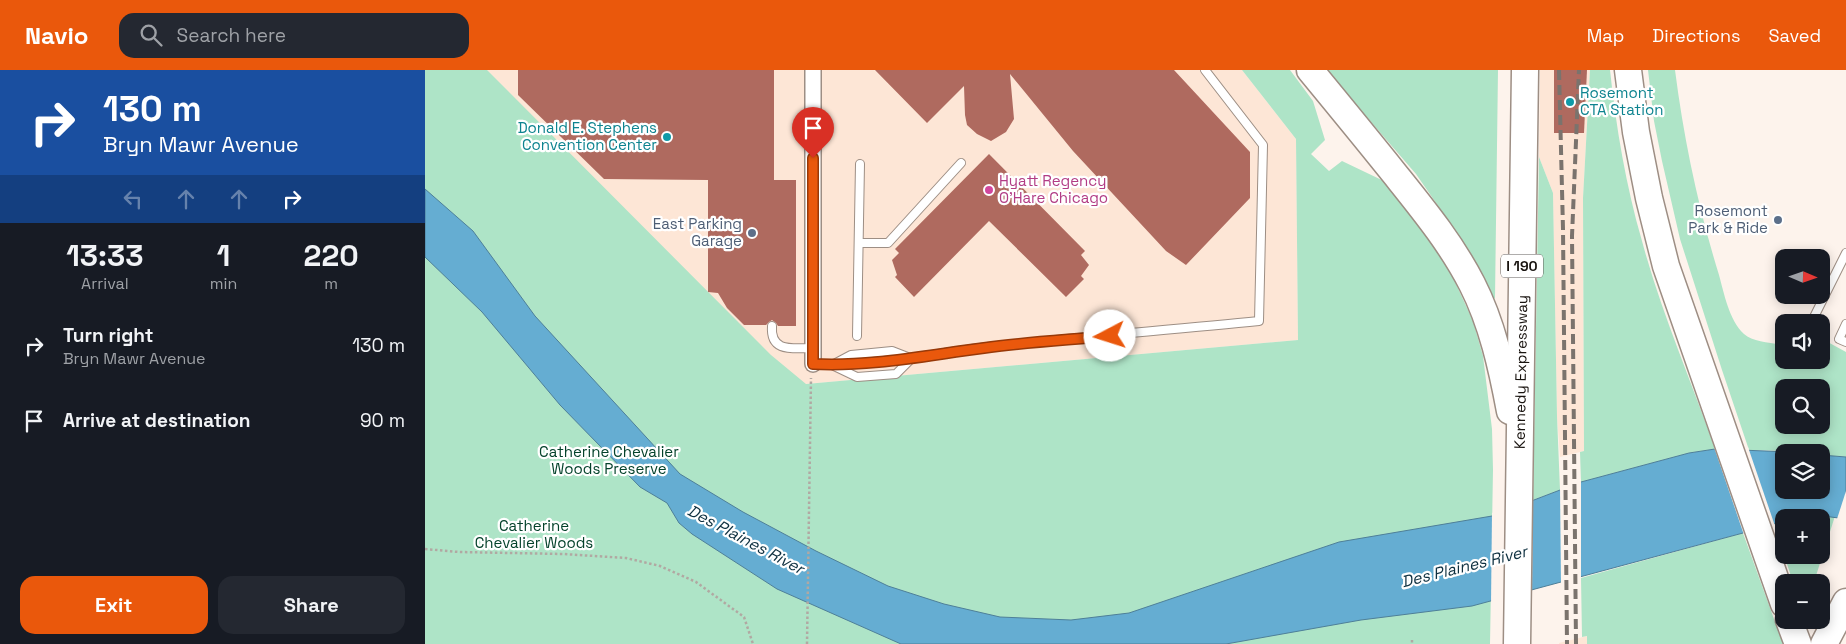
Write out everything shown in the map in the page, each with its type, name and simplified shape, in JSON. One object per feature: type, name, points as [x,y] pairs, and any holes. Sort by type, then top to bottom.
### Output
[{"type":"highway","points":[[1310,70],[1426,213],[1455,253],[1473,286],[1497,353],[1519,462]]},
{"type":"highway","name":"Kennedy Expressway","points":[[1517,644],[1525,70]]},
{"type":"highway","points":[[1628,70],[1636,132],[1649,198],[1667,266],[1775,578]]},
{"type":"highway","points":[[1824,644],[1846,602]]},
{"type":"highway","points":[[1792,629],[1798,644]]},
{"type":"street","points":[[813,70],[813,364]]},
{"type":"lane","points":[[833,365],[851,354],[892,351],[912,358],[985,347],[1259,322],[1263,145],[1205,70]]},
{"type":"lane","points":[[859,243],[888,243],[961,162]]},
{"type":"lane","points":[[857,336],[859,164]]},
{"type":"lane","points":[[1816,314],[1846,253]]},
{"type":"lane","points":[[1843,341],[1846,324]]},
{"type":"lane","points":[[772,326],[774,341],[780,346],[813,348]]},
{"type":"lane","points":[[813,364],[833,365],[857,377],[896,374],[912,358]]},
{"type":"path","points":[[807,644],[811,385]]},
{"type":"path","points":[[425,549],[626,558],[659,566],[696,582],[744,617],[753,644]]},
{"type":"shaded area","points":[[483,70],[1242,70],[1296,139],[1298,340],[806,384],[805,399]]},
{"type":"shaded area","points":[[1540,70],[1590,70],[1583,198],[1584,451],[1560,457],[1557,416],[1553,193],[1539,157]]},
{"type":"shaded area","points":[[1587,636],[1587,644],[1559,644],[1559,643]]},
{"type":"green space","name":"Catherine Chevalier Woods Preserve","points":[[425,70],[487,70],[771,355],[806,384],[1298,340],[1296,139],[1242,70],[1290,70],[1313,101],[1325,140],[1311,154],[1329,171],[1342,161],[1388,183],[1446,262],[1473,321],[1483,356],[1492,429],[1490,644],[425,644]]},
{"type":"green space","points":[[1326,70],[1498,70],[1495,298],[1492,300],[1470,252],[1416,174]]},
{"type":"green space","points":[[1590,70],[1610,70],[1622,156],[1642,241],[1667,320],[1715,449],[1689,453],[1581,482],[1580,452],[1584,451],[1583,198]]},
{"type":"green space","points":[[1648,70],[1675,70],[1687,148],[1698,199],[1725,298],[1734,321],[1748,337],[1775,344],[1775,369],[1830,369],[1830,343],[1846,352],[1846,457],[1830,456],[1830,444],[1775,444],[1775,451],[1749,450],[1680,239],[1654,121]]},
{"type":"green space","points":[[1539,157],[1553,193],[1560,490],[1533,500]]},
{"type":"green space","points":[[1830,516],[1835,516],[1830,532]]},
{"type":"green space","points":[[1743,533],[1775,622],[1775,629],[1778,629],[1783,644],[1587,644],[1587,636],[1582,637],[1581,578]]},
{"type":"green space","points":[[1787,564],[1820,564],[1817,574],[1790,574]]},
{"type":"water","name":"Des Plaines River","points":[[425,189],[473,231],[535,316],[680,474],[743,512],[816,551],[888,586],[944,604],[1000,617],[1071,620],[1129,613],[1339,542],[1492,516],[1581,482],[1689,453],[1715,449],[1775,451],[1775,499],[1830,499],[1830,456],[1846,457],[1846,519],[1830,517],[1830,509],[1775,509],[1775,524],[1472,606],[1361,620],[1226,644],[901,644],[777,589],[692,534],[679,523],[667,503],[640,487],[560,405],[482,312],[425,257]]},
{"type":"pier","points":[[1714,447],[1748,447],[1775,526],[1744,535]]},
{"type":"pier","points":[[1581,479],[1581,581],[1561,586],[1560,487]]},
{"type":"pier","points":[[1846,491],[1846,522],[1837,519]]},
{"type":"pier","points":[[1533,497],[1532,593],[1491,604],[1492,513]]},
{"type":"building","name":"Donald E. Stephens Convention Center","points":[[518,70],[774,70],[774,180],[796,180],[796,326],[778,326],[772,320],[766,325],[744,325],[727,308],[718,293],[708,292],[708,180],[604,179],[518,95]]},
{"type":"building","points":[[875,70],[1174,70],[1250,152],[1250,198],[1186,265],[1166,251],[1073,151],[1010,74],[1014,119],[1006,132],[991,141],[977,134],[967,125],[964,86],[927,123]]},
{"type":"building","name":"Rosemont CTA Station","points":[[1554,70],[1587,70],[1584,133],[1554,133]]},
{"type":"building","name":"Hyatt Regency O'Hare Chicago","points":[[989,154],[1085,251],[1081,255],[1089,265],[1081,276],[1084,279],[1066,297],[989,221],[914,297],[895,277],[897,275],[892,260],[899,253],[895,249]]},
{"type":"railway","points":[[1559,70],[1563,229],[1567,644]]},
{"type":"railway","points":[[1576,644],[1572,236],[1579,70]]},
{"type":"place","name":"Rosemont CTA Station","points":[[1570,102]]},
{"type":"place","name":"Donald E. Stephens Convention Center","points":[[667,137]]},
{"type":"place","name":"Hyatt Regency O'Hare Chicago","points":[[989,190]]},
{"type":"place","name":"Rosemont Park & Ride","points":[[1778,220]]},
{"type":"place","name":"East Parking Garage","points":[[752,233]]},
{"type":"route","points":[[813,158],[813,364],[833,365],[912,358],[985,347],[1110,336]]},
{"type":"park label","name":"Catherine Chevalier Woods","points":[[534,534]]}]
